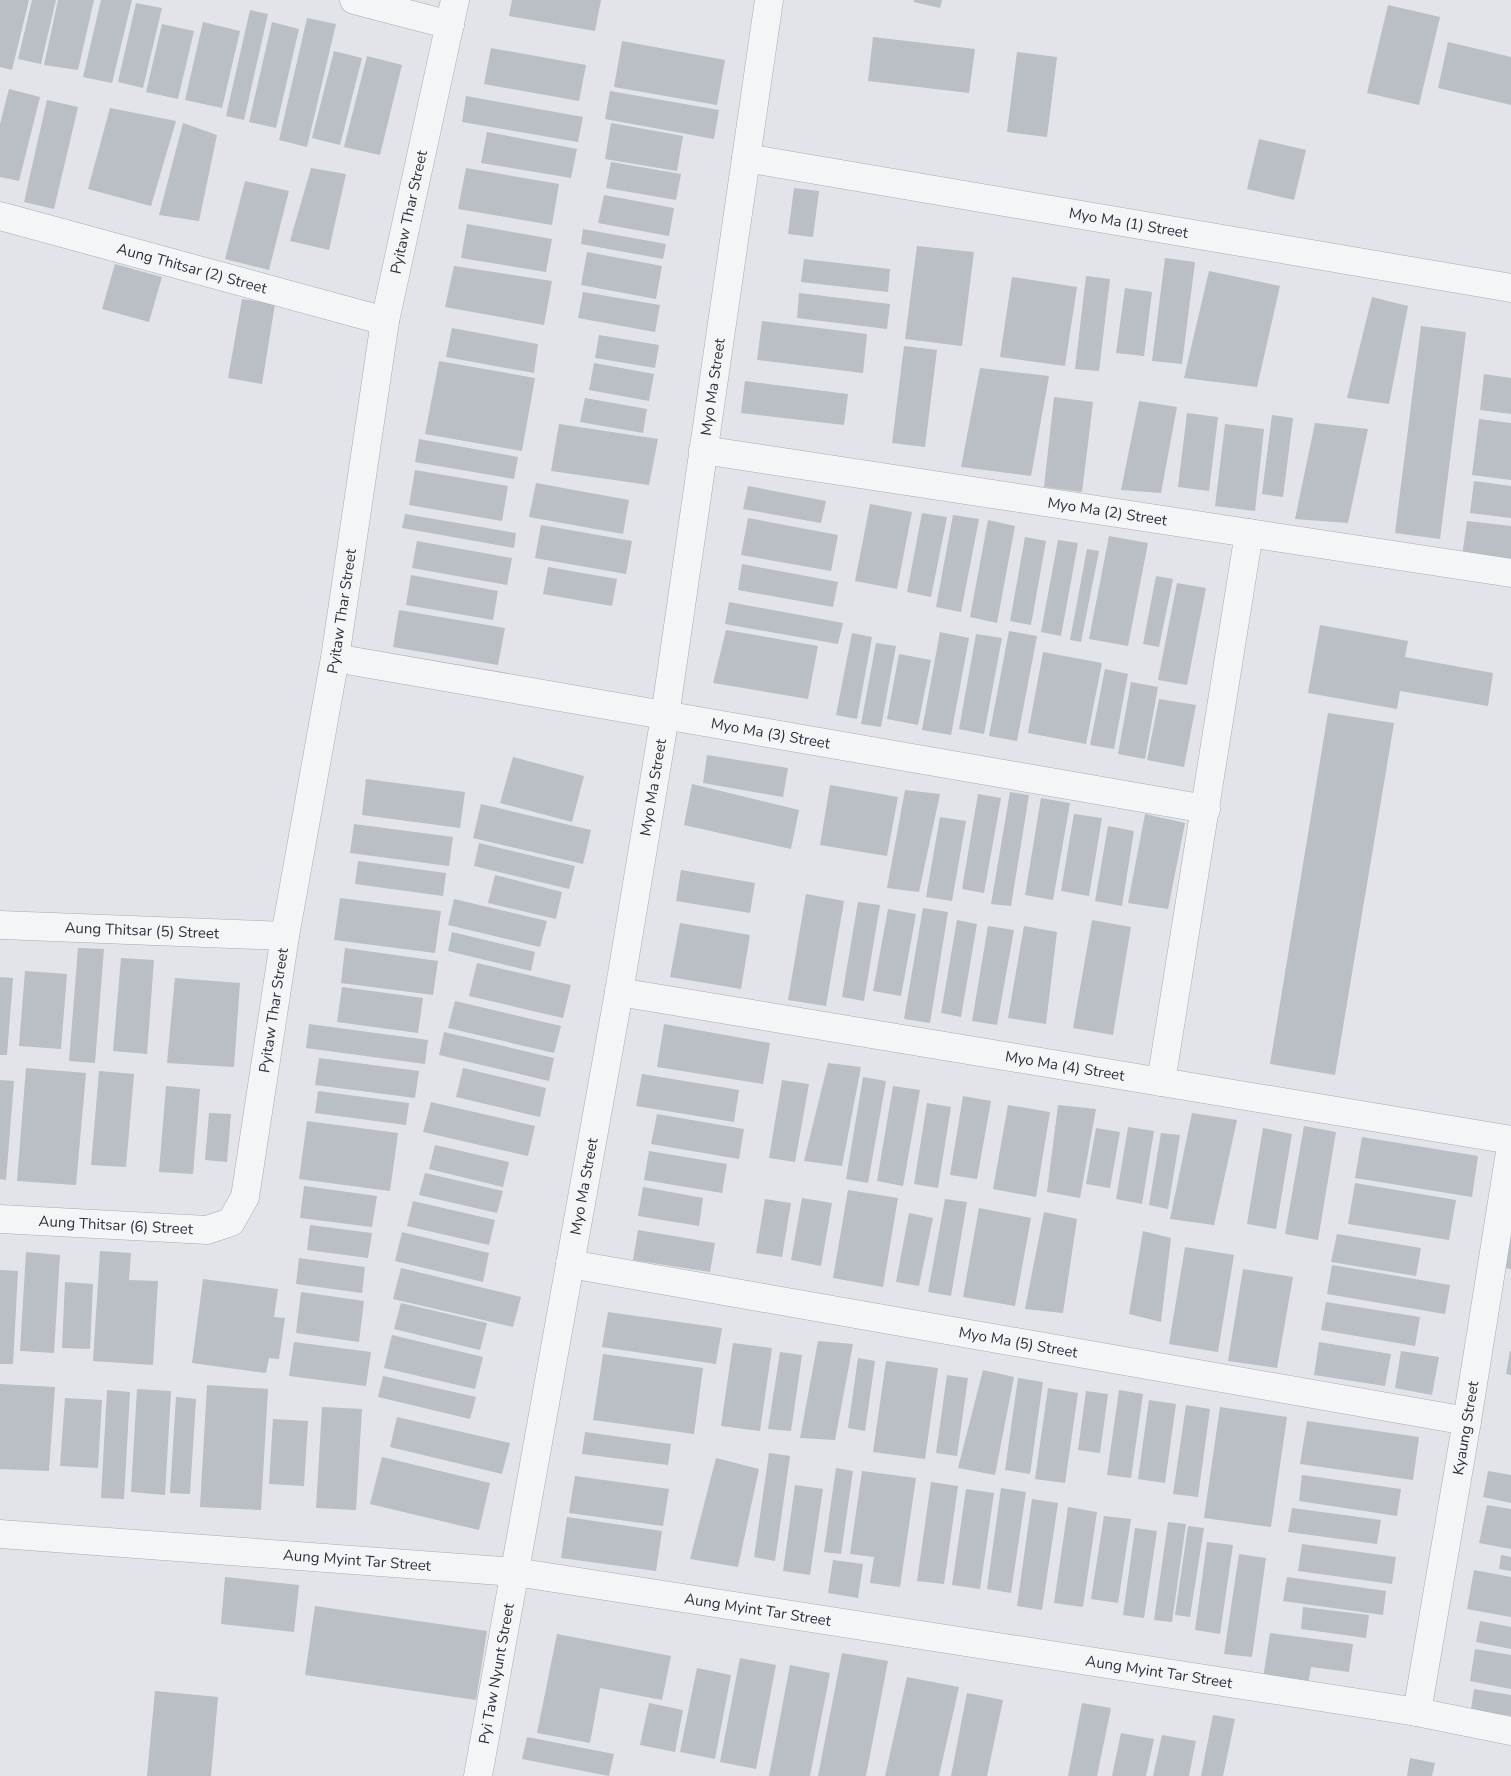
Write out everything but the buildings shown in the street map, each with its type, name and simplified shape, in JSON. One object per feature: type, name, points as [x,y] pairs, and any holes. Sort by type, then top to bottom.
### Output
[{"type":"street","points":[[354,0],[452,13]]},
{"type":"street","name":"Myo Ma Street","points":[[514,1572],[619,992],[665,716],[769,0]]},
{"type":"street","name":"Pyitaw Thar Street","points":[[231,1222],[245,1197],[285,936],[335,658],[385,321],[452,13]]},
{"type":"street","name":"Myo Ma (1) Street","points":[[746,158],[1511,288]]},
{"type":"street","name":"Aung Thitsar (2) Street","points":[[0,216],[385,321]]},
{"type":"street","name":"Myo Ma (2) Street","points":[[704,450],[1511,572]]},
{"type":"street","points":[[1161,1082],[1249,533]]},
{"type":"street","name":"Myo Ma (3) Street","points":[[335,658],[1206,808]]},
{"type":"street","name":"Aung Thitsar (5) Street","points":[[0,925],[285,936]]},
{"type":"street","name":"Myo Ma (4) Street","points":[[619,992],[1511,1140]]},
{"type":"street","name":"Kyaung Street","points":[[1417,1712],[1511,1146]]},
{"type":"street","name":"Aung Thitsar (6) Street","points":[[0,1219],[208,1230],[231,1222]]},
{"type":"street","name":"Myo Ma (5) Street","points":[[570,1264],[1467,1420]]},
{"type":"street","name":"Aung Myint Tar Street","points":[[0,1534],[514,1572],[1417,1712],[1511,1731]]},
{"type":"street","name":"Pyi Taw Nyunt Street","points":[[478,1776],[514,1572]]}]
